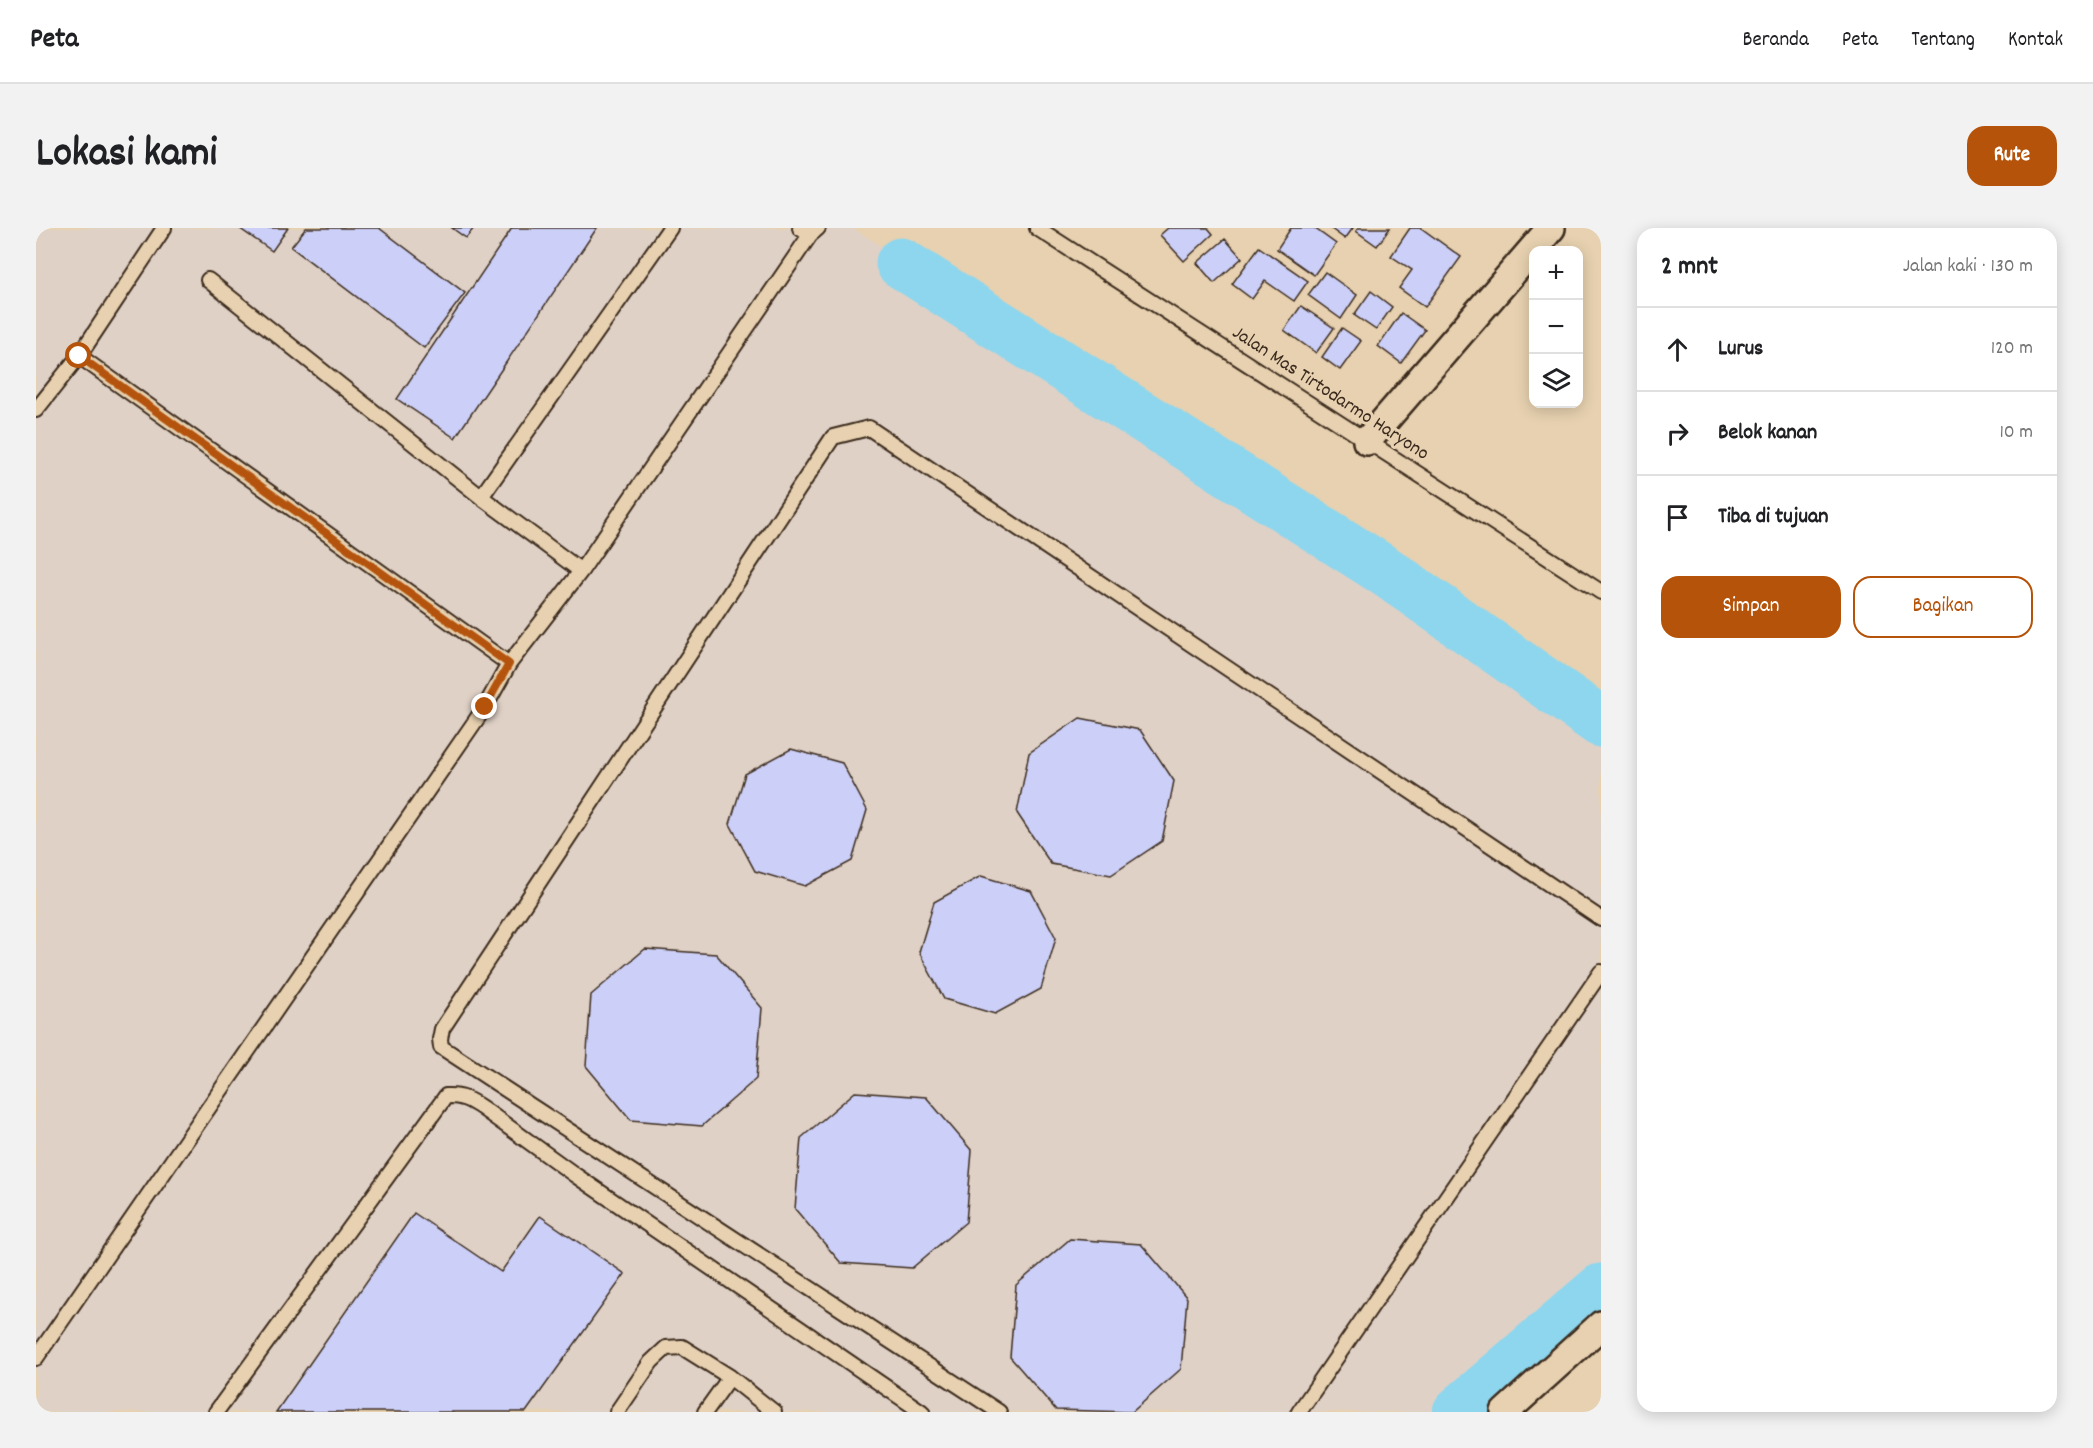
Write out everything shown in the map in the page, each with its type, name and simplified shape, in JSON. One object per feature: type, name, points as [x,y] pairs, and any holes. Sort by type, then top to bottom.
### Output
[{"type":"street","points":[[1367,441],[1551,228]]},
{"type":"street","points":[[1505,1412],[1601,1325]]},
{"type":"lane","points":[[36,410],[79,356],[164,228]]},
{"type":"lane","points":[[481,498],[670,228]]},
{"type":"lane","name":"Jalan Mas Tirtodarmo Haryono","points":[[1037,228],[1601,592]]},
{"type":"lane","points":[[36,1358],[485,707],[509,664],[581,571],[809,230]]},
{"type":"lane","points":[[208,280],[481,498],[581,571]]},
{"type":"lane","points":[[79,356],[509,664]]},
{"type":"lane","points":[[999,1412],[441,1047],[442,1029],[833,437],[869,428],[1601,919]]},
{"type":"lane","points":[[1299,1412],[1601,972]]},
{"type":"lane","points":[[216,1412],[446,1096],[456,1095],[482,1108],[922,1412]]},
{"type":"lane","points":[[617,1412],[651,1362],[666,1348],[682,1347],[730,1377],[774,1412]]},
{"type":"lane","points":[[705,1412],[730,1377]]},
{"type":"shaded area","points":[[36,228],[853,228],[1601,711],[1601,1307],[1465,1412],[36,1412]]},
{"type":"building","points":[[239,228],[288,228],[272,251]]},
{"type":"building","points":[[306,228],[379,228],[465,293],[424,348],[291,247]]},
{"type":"building","points":[[452,228],[474,228],[466,238]]},
{"type":"building","points":[[512,228],[597,228],[455,438],[397,399]]},
{"type":"building","points":[[1168,228],[1208,228],[1213,234],[1184,261],[1160,235]]},
{"type":"building","points":[[1291,228],[1314,228],[1336,244],[1314,275],[1277,249]]},
{"type":"building","points":[[1330,228],[1353,228],[1345,239]]},
{"type":"building","points":[[1358,228],[1390,228],[1377,246],[1356,231]]},
{"type":"building","points":[[1410,228],[1421,228],[1461,257],[1425,307],[1399,288],[1412,270],[1391,256]]},
{"type":"building","points":[[1225,239],[1242,258],[1214,283],[1197,263]]},
{"type":"building","points":[[1259,247],[1308,281],[1294,301],[1265,281],[1252,299],[1232,284]]},
{"type":"building","points":[[1325,272],[1357,295],[1341,319],[1308,295]]},
{"type":"building","points":[[1371,291],[1392,307],[1376,330],[1354,315]]},
{"type":"building","points":[[1301,306],[1334,328],[1316,353],[1284,330]]},
{"type":"building","points":[[1401,313],[1425,330],[1401,363],[1378,346]]},
{"type":"building","points":[[1342,328],[1361,341],[1340,370],[1322,357]]},
{"type":"building","points":[[1080,718],[1140,730],[1174,781],[1162,841],[1111,875],[1051,864],[1017,813],[1029,753]]},
{"type":"building","points":[[791,749],[842,763],[867,810],[852,861],[805,886],[755,871],[730,824],[745,774]]},
{"type":"building","points":[[981,876],[1031,891],[1056,938],[1041,989],[995,1014],[944,999],[919,952],[934,902]]},
{"type":"building","points":[[645,949],[716,954],[762,1008],[756,1079],[702,1126],[631,1120],[586,1066],[591,995]]},
{"type":"building","points":[[855,1092],[926,1097],[972,1151],[966,1222],[912,1268],[841,1263],[795,1209],[801,1138]]},
{"type":"building","points":[[414,1213],[501,1272],[540,1216],[625,1274],[526,1412],[276,1412]]},
{"type":"building","points":[[1070,1239],[1141,1244],[1187,1298],[1181,1369],[1132,1412],[1056,1410],[1010,1357],[1016,1285]]},
{"type":"waterway","points":[[901,263],[1385,571],[1601,722]]},
{"type":"waterway","points":[[1458,1412],[1601,1289]]},
{"type":"route","points":[[79,356],[509,664],[485,707]]}]
